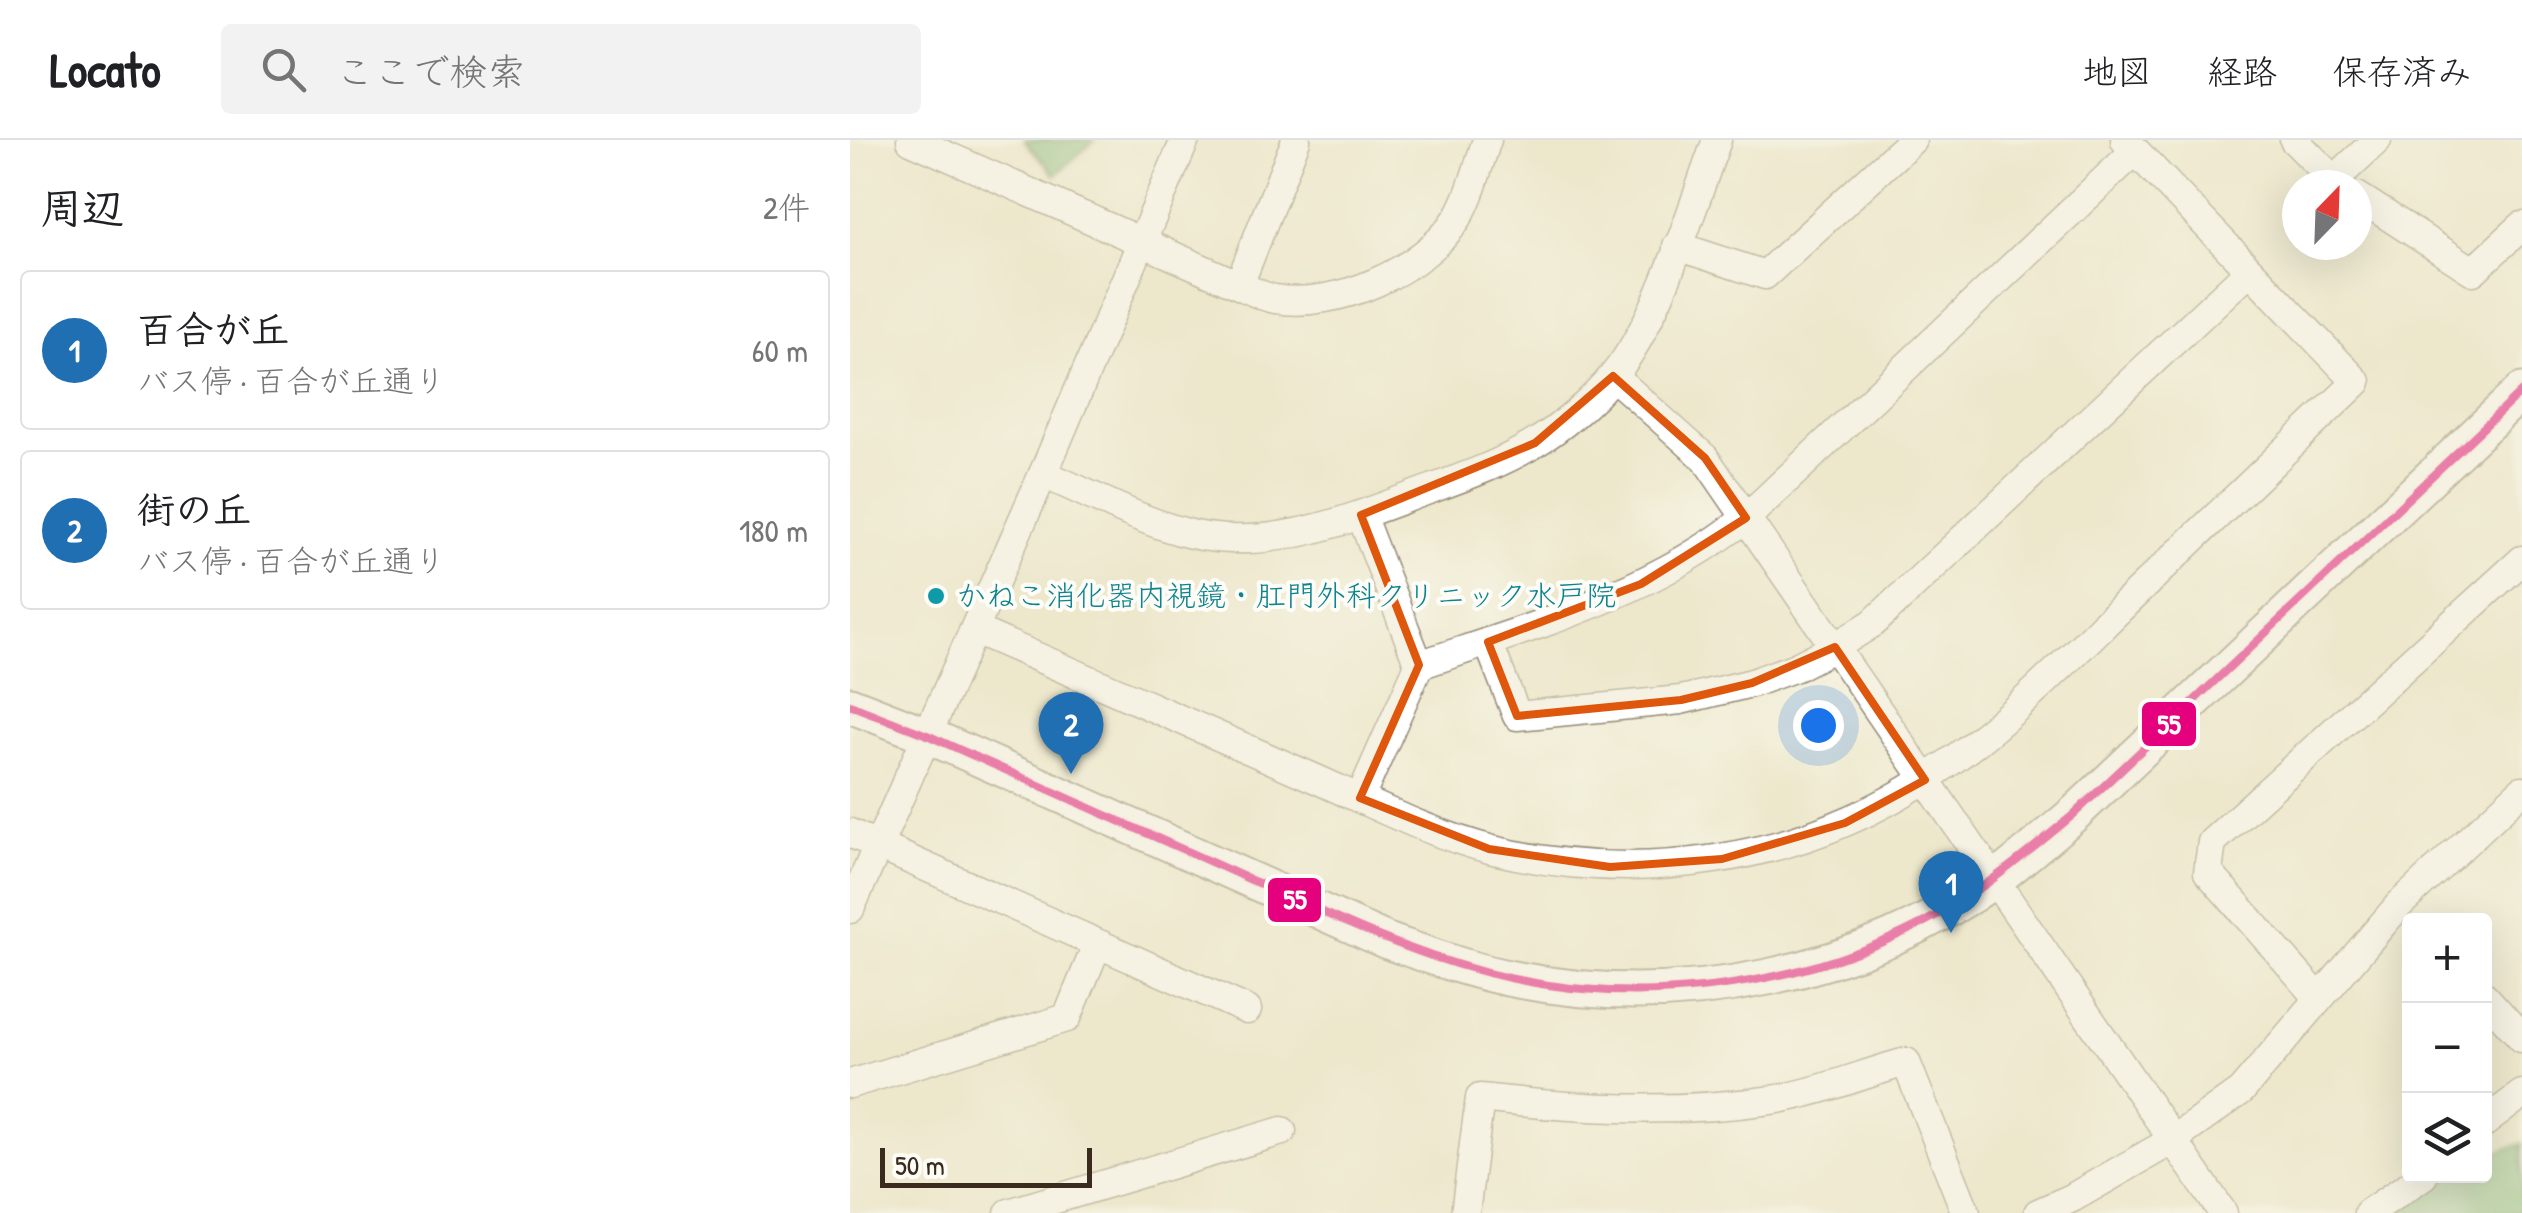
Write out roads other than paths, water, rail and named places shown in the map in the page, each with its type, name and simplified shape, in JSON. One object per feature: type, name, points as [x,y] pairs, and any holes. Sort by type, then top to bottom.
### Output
[{"type":"street","points":[[910,140],[1238,286],[1274,299],[1307,301],[1386,278],[1434,245],[1458,217],[1487,140]]},
{"type":"street","points":[[850,909],[1044,474],[1185,140]]},
{"type":"street","points":[[1238,286],[1296,140]]},
{"type":"street","points":[[1044,474],[1192,534],[1273,538],[1309,532],[1361,515],[1495,465],[1535,444],[1613,376],[1638,339],[1717,140]]},
{"type":"street","points":[[1677,246],[1765,275],[1912,140]]},
{"type":"street","points":[[2294,140],[2325,170]]},
{"type":"street","points":[[2356,170],[2377,140]]},
{"type":"street","points":[[975,630],[1360,798],[1489,849],[1548,862],[1610,867],[1722,859],[1844,823],[1925,780],[2016,709],[2357,382],[2130,145],[1746,518],[1709,547],[1641,584],[1418,664]]},
{"type":"street","points":[[2372,207],[2473,271],[2522,226]]},
{"type":"street","points":[[1488,642],[1517,716],[1681,700],[1752,683],[1796,667],[1873,623],[2249,271]]},
{"type":"street","points":[[1613,376],[1706,458],[2223,1213]]},
{"type":"street","points":[[850,704],[1387,941],[1458,966],[1573,988],[1627,992],[1684,990],[1784,974],[1886,939],[1994,880],[2073,815],[2522,391]]},
{"type":"street","points":[[1360,798],[1418,664],[1361,515]]},
{"type":"street","points":[[2318,997],[2208,872],[2212,842],[2522,560]]},
{"type":"street","points":[[2406,913],[2522,790]]},
{"type":"street","points":[[850,833],[1247,1010]]},
{"type":"street","points":[[2038,1213],[2173,1140],[2241,1091],[2318,997],[2402,917]]},
{"type":"street","points":[[850,1084],[1068,1018],[1097,945]]},
{"type":"street","points":[[2491,1003],[2519,1029]]},
{"type":"street","points":[[1465,1213],[1480,1098],[1566,1108],[1658,1111],[1776,1100],[1906,1062],[1966,1213]]},
{"type":"street","points":[[2492,1117],[2522,1094]]},
{"type":"street","points":[[1009,1213],[1282,1131]]},
{"type":"street","points":[[2368,1213],[2413,1183]]},
{"type":"place","name":"かねこ消化器内視鏡・肛門外科クリニック水戸院","points":[[936,596]]},
{"type":"place","name":"街の丘","points":[[1071,774]]},
{"type":"place","name":"百合が丘","points":[[1951,933]]}]
